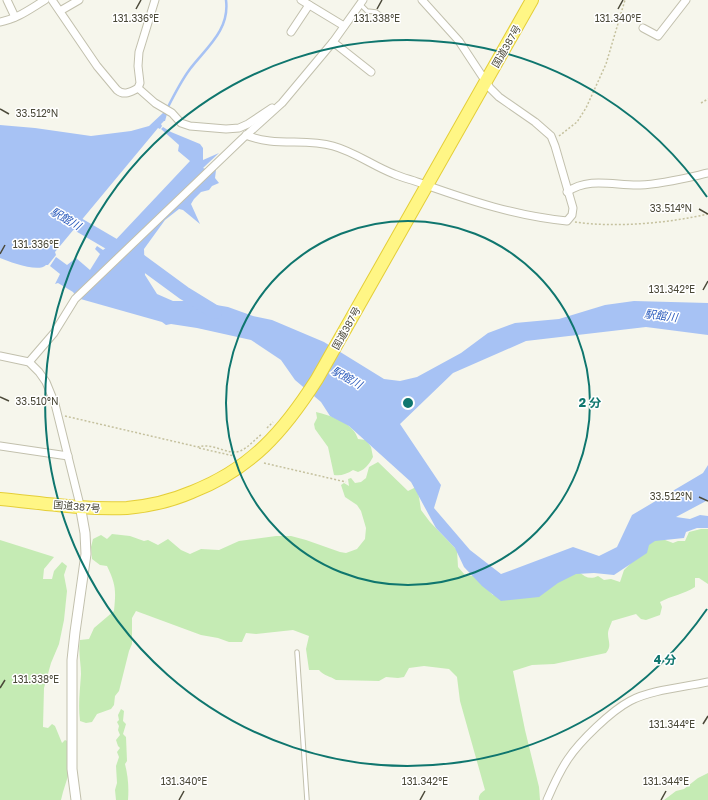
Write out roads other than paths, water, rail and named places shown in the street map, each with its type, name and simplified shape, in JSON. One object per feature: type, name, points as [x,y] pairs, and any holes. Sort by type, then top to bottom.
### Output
[{"type":"highway","name":"国道387号","points":[[0,499],[116,508],[153,504],[187,494],[215,482],[234,472],[256,454],[277,434],[302,402],[330,358],[532,0]]},
{"type":"street","points":[[7,0],[15,17]]},
{"type":"street","points":[[0,22],[15,17],[44,0]]},
{"type":"street","points":[[52,0],[97,66],[120,93],[129,93],[138,88],[140,83],[138,66],[140,52],[155,0]]},
{"type":"street","points":[[60,10],[79,0]]},
{"type":"street","points":[[301,0],[344,26]]},
{"type":"street","points":[[244,137],[280,142],[307,141],[334,146],[351,152],[393,174],[426,187],[499,210],[567,221],[573,212],[552,139],[542,127],[499,97],[490,88],[459,41],[422,0]]},
{"type":"street","points":[[644,28],[658,36],[686,0]]},
{"type":"street","points":[[29,362],[54,333],[75,299],[244,137],[285,100],[362,2]]},
{"type":"street","points":[[291,32],[309,5]]},
{"type":"street","points":[[332,42],[371,72]]},
{"type":"street","points":[[138,88],[155,102],[172,113],[183,124],[212,128],[233,129],[243,127],[285,100]]},
{"type":"street","points":[[567,192],[577,186],[590,183],[641,185],[665,182],[708,173]]},
{"type":"street","points":[[0,356],[29,362],[39,372],[51,392],[58,414],[80,506],[85,534],[86,554],[75,632],[72,676],[72,769],[76,800]]},
{"type":"street","points":[[0,446],[68,456]]},
{"type":"street","points":[[547,800],[568,758],[618,709],[631,700],[646,694],[708,682]]},
{"type":"lane","points":[[362,2],[367,11],[379,13],[383,17]]},
{"type":"lane","points":[[297,652],[307,800]]},
{"type":"water","points":[[164,112],[167,114],[165,121],[161,124],[162,126],[160,129],[158,128],[55,252],[56,255],[48,265],[37,268],[17,264],[0,258],[0,125],[35,128],[91,136],[131,131],[149,126]]},
{"type":"water","points":[[163,127],[171,132],[200,144],[203,148],[203,160],[219,153],[203,168],[211,171],[212,169],[216,170],[215,178],[219,183],[212,186],[209,190],[201,192],[191,204],[200,224],[183,210],[179,209],[165,220],[144,249],[145,275],[157,294],[173,301],[193,301],[228,307],[253,316],[272,320],[324,342],[384,379],[400,381],[417,377],[461,353],[488,333],[515,323],[559,319],[605,305],[634,301],[708,303],[708,335],[646,327],[526,341],[453,373],[400,424],[441,485],[434,508],[470,550],[501,574],[573,547],[599,556],[617,547],[632,515],[703,473],[708,465],[708,500],[676,517],[690,519],[700,515],[708,516],[708,528],[697,528],[686,532],[684,538],[655,541],[649,545],[647,553],[614,575],[594,573],[576,574],[558,583],[539,597],[501,601],[482,586],[464,567],[455,548],[436,528],[411,482],[349,426],[330,416],[321,402],[295,380],[281,360],[251,340],[197,328],[171,324],[166,325],[162,322],[77,298],[73,292],[58,283],[55,284],[60,274],[50,266],[56,257],[67,265],[76,258],[90,270],[100,254],[95,249],[97,246],[103,250],[107,247],[108,248],[190,161],[178,151],[179,145],[161,129]]},
{"type":"waterway","points":[[167,109],[187,74],[216,38],[221,29],[226,11],[226,0]]},
{"type":"waterway","name":"駅館川","points":[[62,215],[139,260],[184,293],[215,312]]}]
